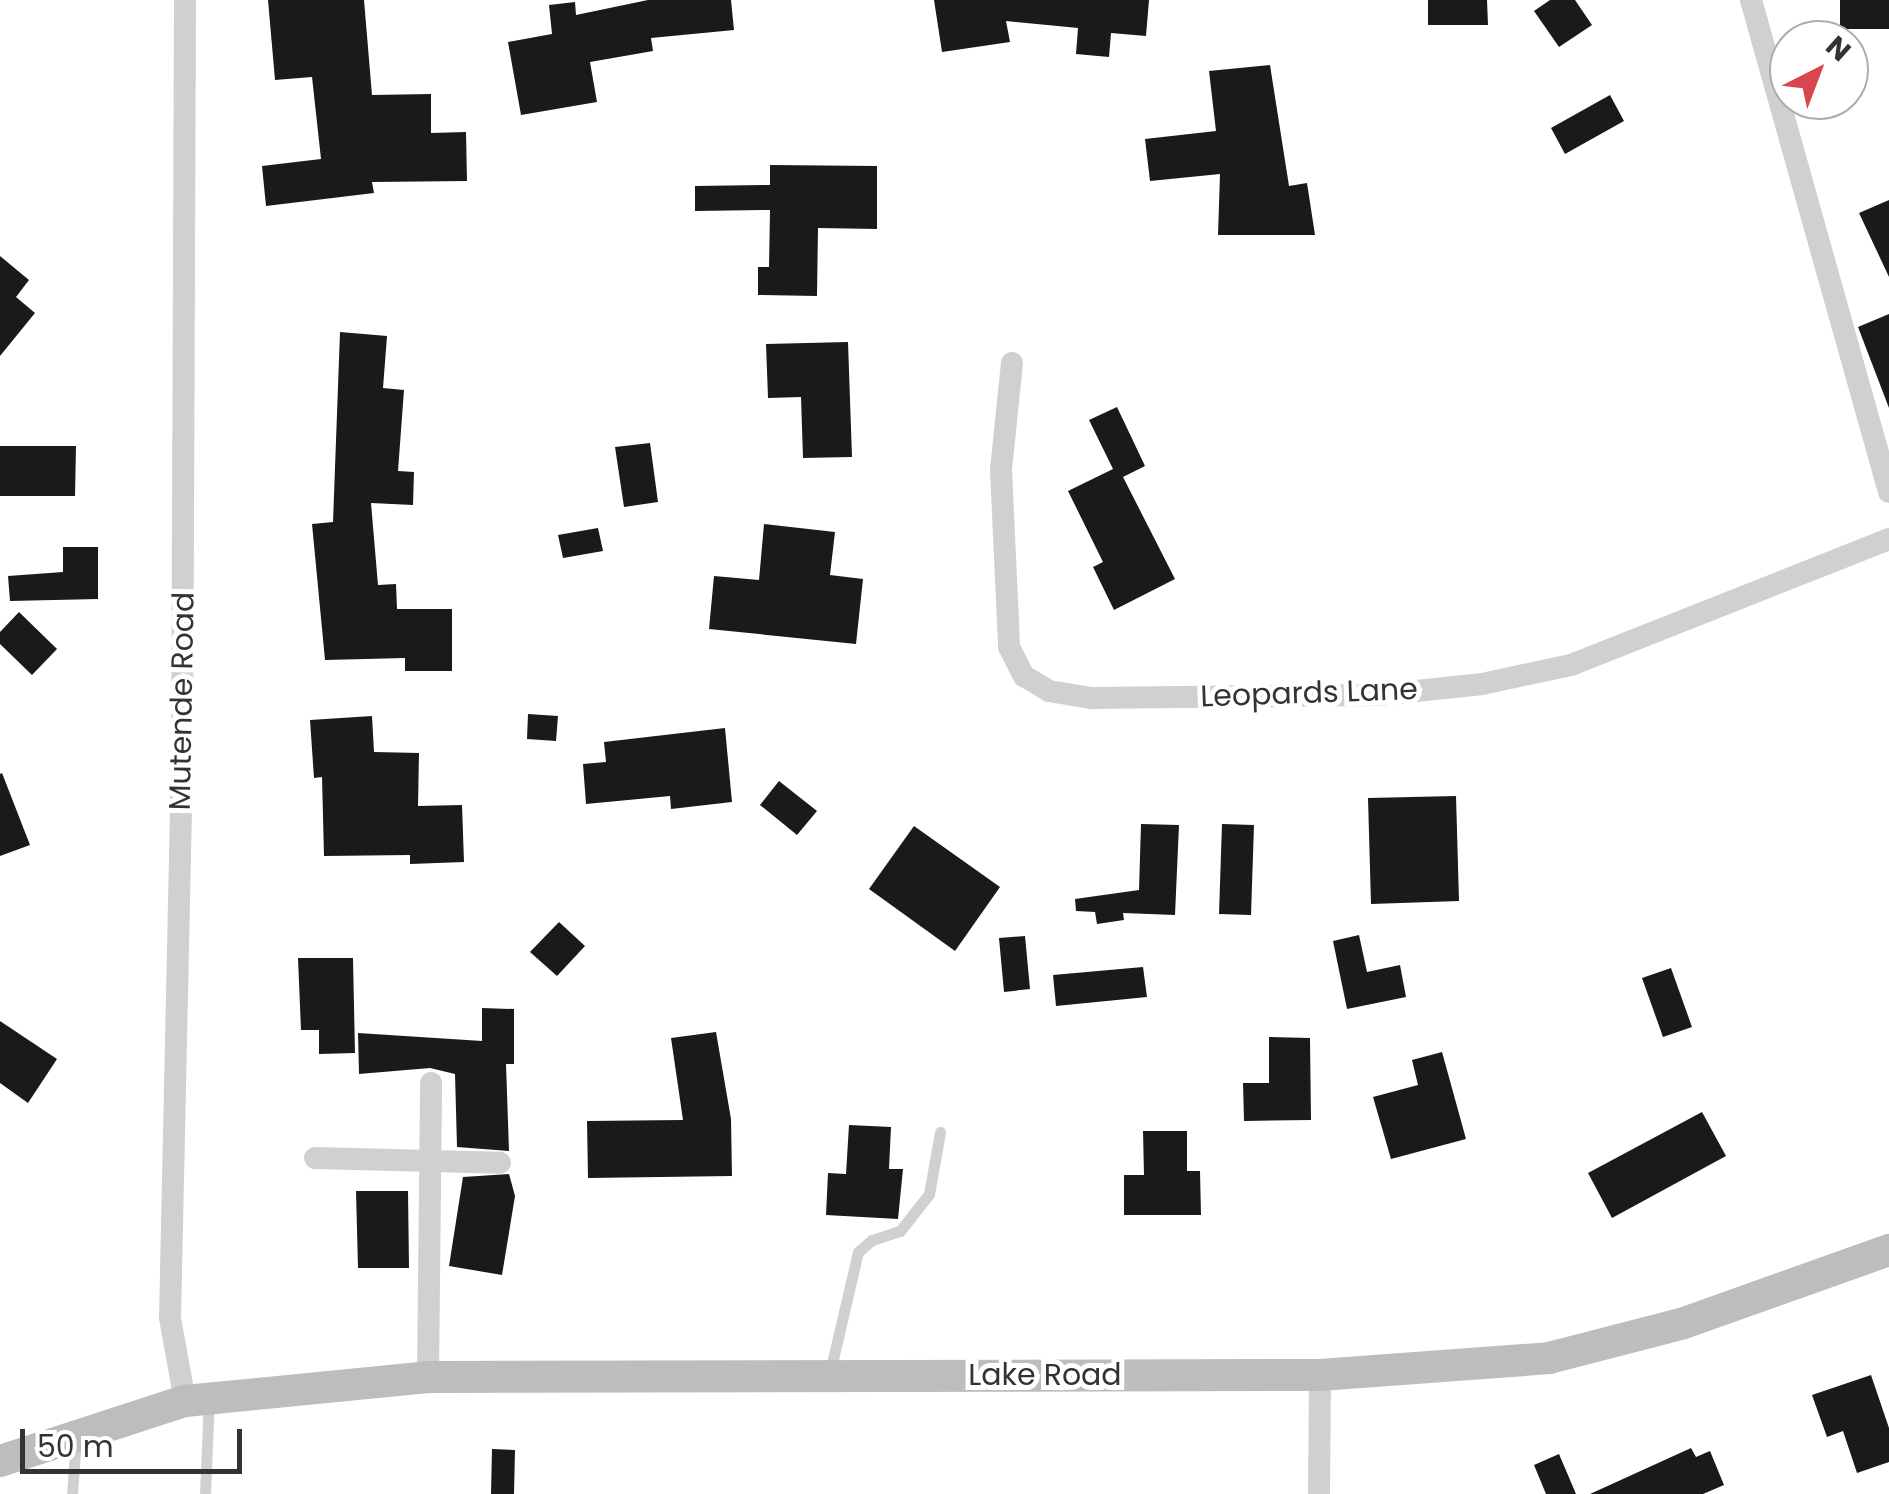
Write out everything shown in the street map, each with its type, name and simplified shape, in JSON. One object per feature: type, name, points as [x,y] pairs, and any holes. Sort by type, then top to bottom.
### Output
[{"type":"main road","name":"Lake Road","points":[[0,1461],[76,1433],[197,1398],[428,1376],[1320,1375],[1549,1358],[1602,1347],[1889,1250]]},
{"type":"street","name":"Mutende Road","points":[[185,0],[182,744],[170,1318],[197,1398]]},
{"type":"street","points":[[1751,0],[1889,492]]},
{"type":"street","name":"Leopards Lane","points":[[1012,363],[1001,469],[1010,648],[1024,676],[1049,691],[1091,698],[1379,695],[1482,684],[1571,665],[1889,539]]},
{"type":"street","points":[[428,1376],[431,1083]]},
{"type":"street","points":[[315,1158],[500,1163]]},
{"type":"street","points":[[1320,1375],[1320,1494]]},
{"type":"lane","points":[[829,1376],[858,1252],[900,1231],[928,1194],[940,1132]]},
{"type":"lane","points":[[197,1398],[204,1494]]},
{"type":"lane","points":[[72,1494],[76,1433]]},
{"type":"building","points":[[268,0],[364,0],[372,95],[431,94],[431,133],[466,132],[467,181],[372,182],[374,193],[266,206],[262,166],[321,159],[312,77],[275,80]]},
{"type":"building","points":[[648,0],[731,0],[734,30],[651,38],[653,51],[590,62],[597,102],[521,115],[508,42],[552,34],[549,5],[575,2],[576,15]]},
{"type":"building","points":[[934,0],[1149,0],[1146,36],[1111,33],[1109,57],[1076,54],[1078,28],[1006,21],[1010,42],[942,52]]},
{"type":"building","points":[[1428,0],[1487,0],[1488,25],[1428,25]]},
{"type":"building","points":[[1550,0],[1575,0],[1592,25],[1559,47],[1534,11]]},
{"type":"building","points":[[1840,0],[1889,0],[1889,29],[1869,29],[1869,20],[1840,20]]},
{"type":"building","points":[[1270,65],[1289,186],[1307,183],[1315,235],[1218,235],[1220,174],[1150,181],[1145,139],[1216,131],[1209,71]]},
{"type":"building","points":[[1610,95],[1624,121],[1565,154],[1551,128]]},
{"type":"building","points":[[770,165],[877,166],[877,229],[818,228],[817,296],[758,295],[758,267],[769,267],[770,210],[695,211],[695,186],[770,185]]},
{"type":"building","points":[[1889,200],[1889,277],[1859,213]]},
{"type":"building","points":[[0,256],[29,280],[16,297],[35,313],[0,356]]},
{"type":"building","points":[[1889,314],[1889,408],[1858,327]]},
{"type":"building","points":[[340,332],[387,336],[383,388],[404,390],[398,471],[414,472],[413,505],[371,503],[378,585],[396,584],[397,609],[452,609],[452,671],[405,671],[405,658],[325,660],[312,524],[333,522]]},
{"type":"building","points":[[848,342],[852,457],[803,458],[801,397],[768,398],[766,344]]},
{"type":"building","points":[[1117,407],[1145,466],[1123,477],[1175,579],[1114,610],[1093,567],[1103,562],[1068,491],[1113,469],[1089,420]]},
{"type":"building","points":[[650,443],[658,502],[624,507],[615,447]]},
{"type":"building","points":[[0,446],[76,446],[75,496],[0,496]]},
{"type":"building","points":[[764,524],[835,532],[830,575],[863,579],[856,644],[709,629],[714,576],[759,580]]},
{"type":"building","points":[[598,528],[603,551],[563,558],[558,535]]},
{"type":"building","points":[[63,547],[98,547],[98,599],[10,601],[8,576],[63,572]]},
{"type":"building","points":[[19,612],[57,649],[32,675],[0,644],[0,632]]},
{"type":"building","points":[[528,714],[558,716],[556,741],[527,739]]},
{"type":"building","points":[[372,716],[374,752],[419,753],[418,806],[462,805],[464,862],[410,864],[410,855],[324,856],[322,777],[314,778],[310,720]]},
{"type":"building","points":[[725,728],[732,802],[671,809],[670,796],[586,804],[583,764],[606,762],[604,742]]},
{"type":"building","points":[[0,774],[30,845],[0,856]]},
{"type":"building","points":[[779,781],[817,811],[797,835],[760,805]]},
{"type":"building","points":[[1456,796],[1459,901],[1371,904],[1368,798]]},
{"type":"building","points":[[1141,824],[1179,825],[1175,915],[1123,913],[1124,920],[1097,924],[1095,912],[1076,911],[1075,899],[1139,890]]},
{"type":"building","points":[[1222,824],[1254,825],[1251,915],[1219,914]]},
{"type":"building","points":[[914,826],[1000,887],[955,951],[869,889]]},
{"type":"building","points":[[559,922],[585,946],[557,976],[530,952]]},
{"type":"building","points":[[1359,935],[1367,972],[1400,965],[1406,997],[1347,1009],[1333,941]]},
{"type":"building","points":[[1025,936],[1030,989],[1004,992],[999,938]]},
{"type":"building","points":[[298,958],[353,958],[355,1053],[319,1054],[319,1030],[301,1030]]},
{"type":"building","points":[[1143,967],[1147,997],[1056,1006],[1053,975]]},
{"type":"building","points":[[1671,968],[1692,1027],[1663,1037],[1642,978]]},
{"type":"building","points":[[482,1008],[514,1009],[514,1064],[506,1064],[509,1151],[457,1147],[455,1074],[430,1068],[359,1074],[358,1033],[482,1041]]},
{"type":"building","points":[[0,1021],[57,1059],[28,1103],[0,1083]]},
{"type":"building","points":[[716,1032],[731,1119],[732,1176],[588,1178],[587,1121],[683,1120],[671,1038]]},
{"type":"building","points":[[1269,1037],[1310,1038],[1311,1120],[1244,1121],[1243,1083],[1269,1083]]},
{"type":"building","points":[[1442,1052],[1466,1139],[1391,1159],[1373,1097],[1418,1085],[1412,1060]]},
{"type":"building","points":[[1702,1112],[1726,1156],[1612,1218],[1588,1173]]},
{"type":"building","points":[[849,1125],[891,1127],[889,1169],[903,1169],[898,1219],[826,1215],[828,1173],[846,1174]]},
{"type":"building","points":[[1143,1131],[1187,1131],[1187,1171],[1200,1171],[1201,1215],[1124,1215],[1124,1175],[1144,1175]]},
{"type":"building","points":[[509,1174],[515,1196],[502,1275],[449,1266],[463,1177]]},
{"type":"building","points":[[356,1191],[408,1191],[409,1268],[358,1268]]},
{"type":"building","points":[[1871,1375],[1889,1428],[1889,1462],[1857,1473],[1843,1431],[1827,1437],[1812,1395]]},
{"type":"building","points":[[1691,1448],[1696,1457],[1710,1451],[1724,1485],[1703,1494],[1590,1494]]},
{"type":"building","points":[[492,1449],[515,1450],[514,1494],[491,1494]]},
{"type":"building","points":[[1559,1454],[1576,1494],[1546,1494],[1534,1465]]}]
